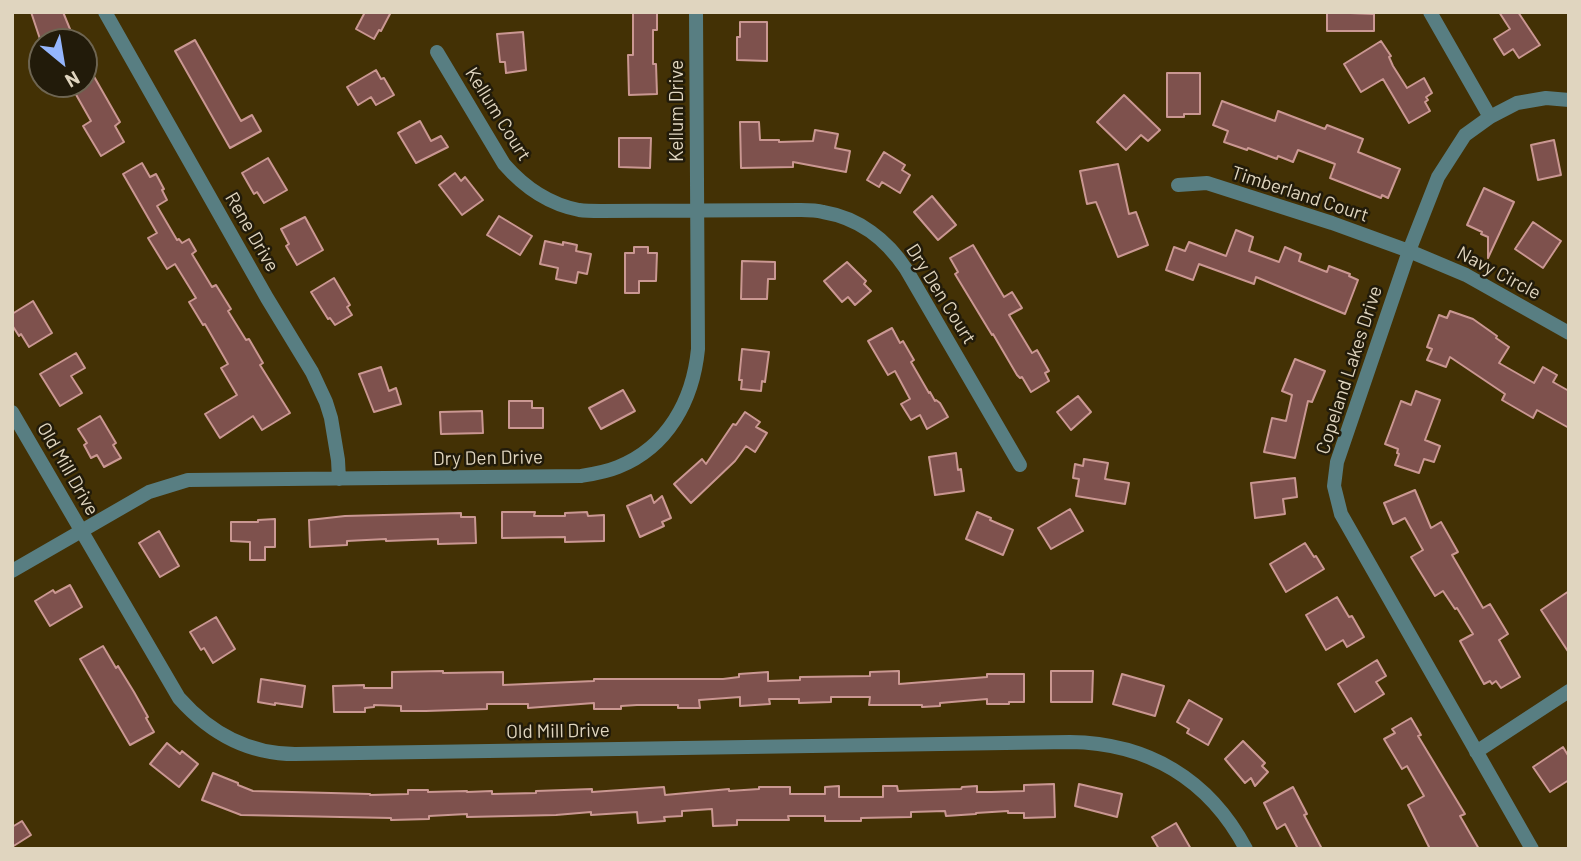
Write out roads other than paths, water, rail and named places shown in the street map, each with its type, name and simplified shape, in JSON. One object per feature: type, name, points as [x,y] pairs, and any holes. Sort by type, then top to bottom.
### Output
[{"type":"street","name":"Rene Drive","points":[[104,12],[312,372],[331,418],[338,460],[338,479]]},
{"type":"street","name":"Kellum Drive","points":[[696,12],[697,211]]},
{"type":"street","points":[[1430,12],[1490,117]]},
{"type":"street","name":"Kellum Court","points":[[437,52],[499,158],[515,177],[536,193],[559,205],[584,210],[697,211]]},
{"type":"street","name":"Copeland Lakes Drive","points":[[1532,849],[1341,514],[1334,486],[1337,462],[1409,251],[1438,177],[1465,135],[1490,117],[1517,103],[1546,98],[1569,100]]},
{"type":"street","name":"Timberland Court","points":[[1178,185],[1207,183],[1409,251]]},
{"type":"street","name":"Dry Den Drive","points":[[12,571],[149,492],[188,480],[581,477],[613,469],[642,454],[655,444],[671,425],[691,390],[695,373],[698,349],[697,211]]},
{"type":"street","name":"Dry Den Court","points":[[697,211],[818,211],[842,217],[872,232],[891,249],[906,269],[1020,464]]},
{"type":"street","name":"Navy Circle","points":[[1409,251],[1466,275],[1569,333]]},
{"type":"street","name":"Old Mill Drive","points":[[12,412],[179,698],[216,732],[239,744],[262,751],[295,754],[1102,743],[1149,757],[1178,772],[1221,811],[1246,849]]},
{"type":"street","points":[[1476,752],[1569,691]]}]
